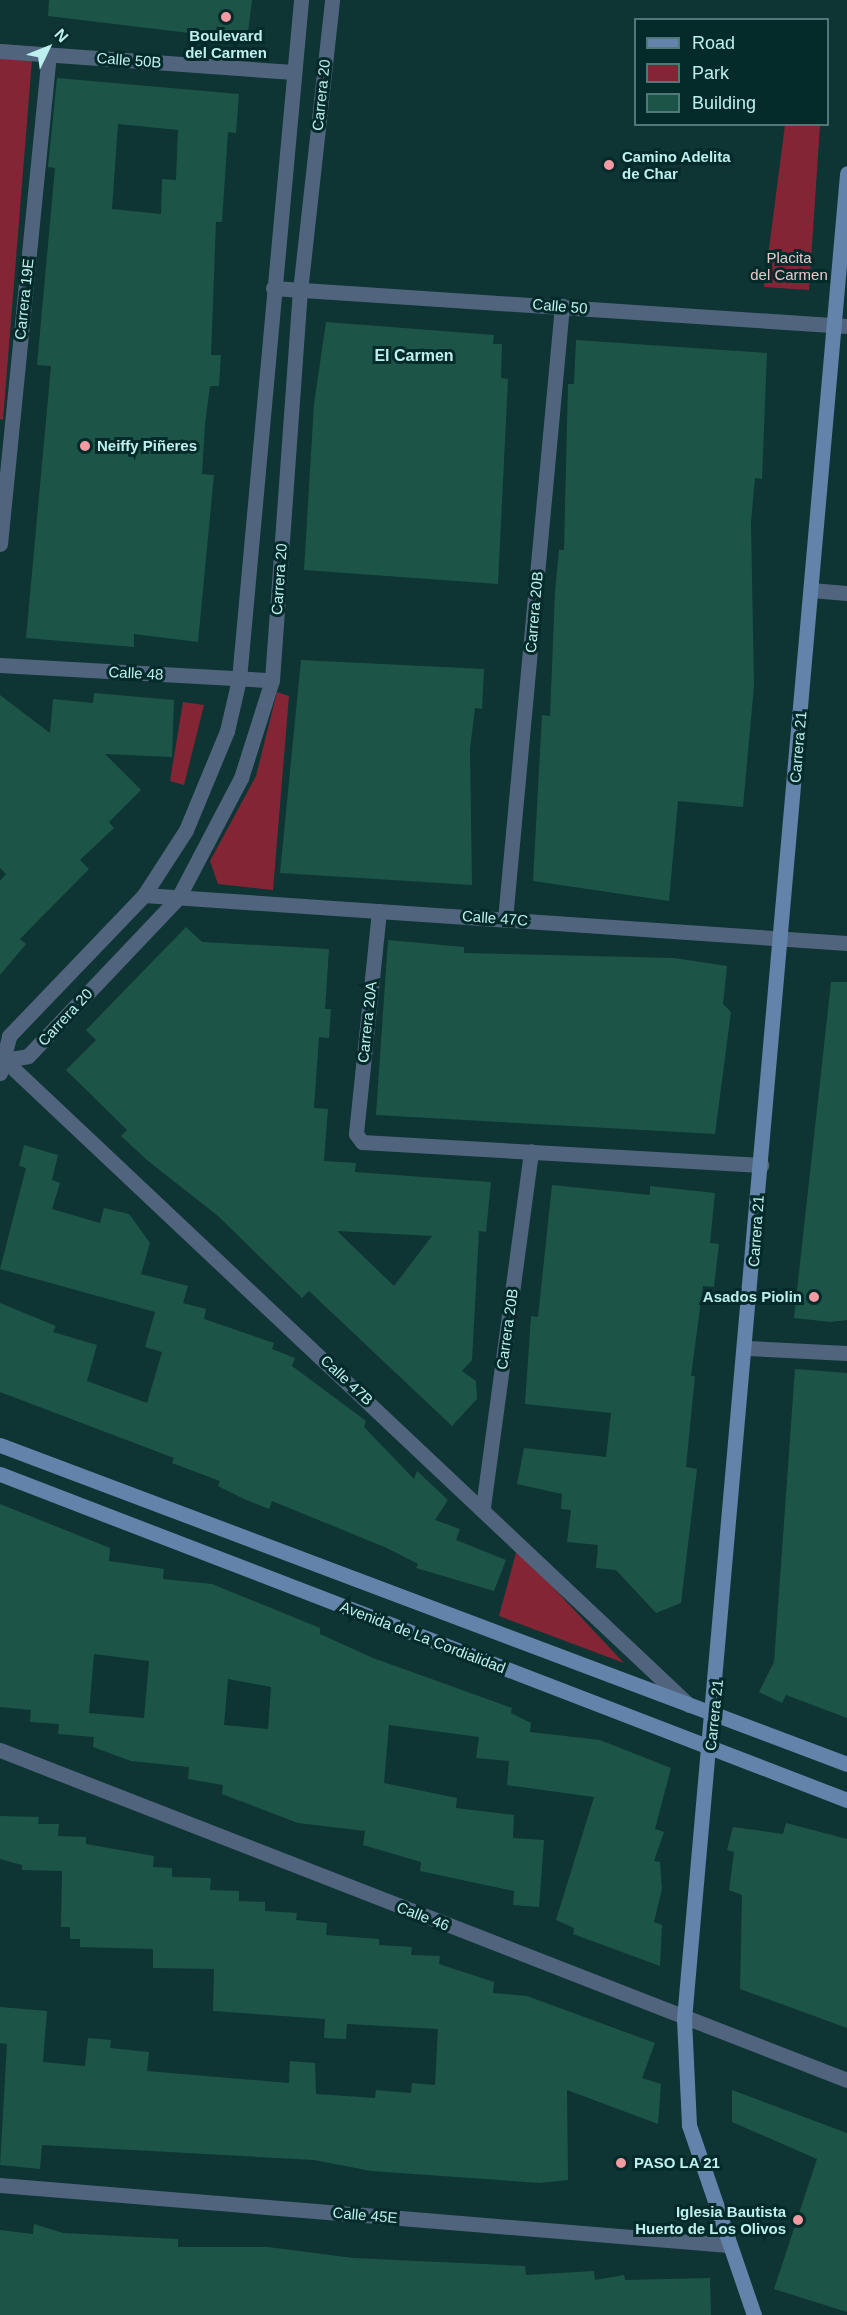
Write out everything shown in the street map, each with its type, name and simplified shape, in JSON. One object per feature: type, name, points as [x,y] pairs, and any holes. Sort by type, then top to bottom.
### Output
[{"type":"main road","name":"Carrera 21","points":[[754,2315],[689,2125],[684,2019],[747,1348],[811,590],[840,326],[847,173]]},
{"type":"main road","name":"Avenida de La Cordialidad","points":[[0,1445],[714,1717],[847,1764]]},
{"type":"main road","name":"Avenida de La Cordialidad","points":[[0,1474],[847,1800]]},
{"type":"street","name":"Carrera 20","points":[[1,1063],[9,1036],[144,895],[186,830],[210,778],[239,679],[301,0]]},
{"type":"street","name":"Carrera 20","points":[[1,1063],[28,1056],[178,898],[241,777],[272,680],[300,291],[332,0]]},
{"type":"street","name":"Calle 50B","points":[[0,51],[293,72]]},
{"type":"street","name":"Carrera 19E","points":[[0,544],[6,433],[49,55]]},
{"type":"street","name":"Calle 50","points":[[273,288],[840,326]]},
{"type":"street","name":"Carrera 20B","points":[[505,919],[562,306]]},
{"type":"street","points":[[811,590],[847,593]]},
{"type":"street","name":"Calle 48","points":[[0,666],[272,680]]},
{"type":"street","name":"Calle 47C","points":[[144,895],[847,942]]},
{"type":"street","name":"Carrera 20A","points":[[379,910],[356,1134],[369,1145],[531,1151]]},
{"type":"street","name":"Calle 47B","points":[[1,1063],[483,1507],[691,1707]]},
{"type":"street","name":"Carrera 20B","points":[[483,1507],[531,1151]]},
{"type":"street","points":[[531,1151],[761,1165]]},
{"type":"street","points":[[747,1348],[847,1353]]},
{"type":"street","name":"Calle 46","points":[[0,1750],[684,2019],[847,2080]]},
{"type":"street","name":"Calle 45E","points":[[0,2185],[729,2245]]},
{"type":"green space","points":[[0,44],[33,47],[3,420],[0,419]]},
{"type":"green space","name":"Placita del Carmen","points":[[785,126],[820,126],[809,290],[764,287]]},
{"type":"green space","points":[[277,692],[289,696],[273,890],[218,884],[210,861],[256,776]]},
{"type":"green space","points":[[183,702],[204,705],[184,785],[170,781]]},
{"type":"green space","points":[[517,1549],[624,1663],[499,1616]]},
{"type":"building","points":[[49,0],[252,0],[247,40],[48,16]]},
{"type":"building","points":[[57,78],[239,94],[236,133],[228,132],[222,222],[216,222],[211,355],[221,355],[219,386],[210,386],[205,424],[202,474],[214,475],[198,642],[134,634],[134,647],[26,638],[51,366],[37,365],[55,168],[48,167]],"holes":[[[118,124],[178,130],[176,180],[162,179],[161,214],[112,209]]]},
{"type":"building","points":[[326,322],[494,335],[493,344],[502,344],[501,378],[508,379],[498,584],[304,570],[314,404]]},
{"type":"building","points":[[576,340],[767,353],[762,479],[755,478],[751,522],[754,686],[743,807],[678,801],[669,901],[533,881],[542,715],[550,716],[555,592],[559,550],[564,550],[568,384],[574,384]]},
{"type":"building","points":[[301,660],[484,669],[482,709],[475,708],[470,749],[472,885],[280,873]]},
{"type":"building","points":[[94,693],[174,700],[172,757],[105,754],[141,790],[109,822],[114,828],[80,860],[89,869],[20,939],[26,944],[0,975],[0,881],[6,874],[0,868],[0,695],[50,733],[53,699],[93,703]]},
{"type":"building","points":[[186,927],[202,942],[329,949],[325,1009],[331,1009],[329,1038],[319,1037],[314,1108],[328,1109],[324,1161],[356,1163],[355,1172],[491,1182],[486,1232],[479,1231],[472,1360],[462,1371],[476,1381],[477,1399],[452,1426],[309,1291],[302,1298],[218,1216],[147,1160],[121,1136],[127,1130],[66,1070],[96,1040],[86,1030]],"holes":[[[337,1231],[432,1236],[394,1286]]]},
{"type":"building","points":[[388,940],[464,947],[464,953],[674,958],[727,966],[723,1004],[731,1012],[715,1134],[376,1115]]},
{"type":"building","points":[[831,982],[847,982],[847,1320],[831,1322],[794,1318]]},
{"type":"building","points":[[24,1145],[58,1155],[52,1180],[60,1183],[52,1209],[100,1223],[104,1208],[129,1214],[150,1243],[141,1274],[188,1286],[183,1303],[206,1309],[204,1319],[274,1343],[272,1349],[295,1358],[292,1366],[366,1421],[364,1427],[414,1479],[417,1471],[448,1500],[435,1520],[460,1529],[456,1540],[506,1560],[494,1591],[416,1568],[418,1564],[387,1548],[272,1501],[269,1509],[244,1499],[218,1486],[220,1481],[172,1463],[174,1458],[0,1392],[0,1303],[56,1326],[53,1332],[97,1345],[87,1381],[147,1403],[162,1352],[145,1347],[155,1312],[0,1269],[26,1168],[19,1166]]},
{"type":"building","points":[[552,1185],[650,1195],[650,1186],[715,1193],[710,1243],[719,1244],[714,1287],[703,1286],[691,1376],[695,1376],[686,1467],[697,1469],[681,1603],[656,1613],[616,1570],[596,1568],[598,1545],[567,1542],[571,1510],[561,1509],[562,1494],[517,1484],[524,1448],[606,1457],[611,1413],[525,1404],[531,1316],[538,1317]]},
{"type":"building","points":[[795,1369],[847,1373],[847,1718],[786,1695],[782,1703],[759,1692],[774,1662]]},
{"type":"building","points":[[0,1504],[110,1548],[109,1561],[164,1569],[163,1579],[212,1584],[320,1628],[320,1634],[373,1658],[512,1708],[511,1713],[531,1723],[530,1732],[600,1740],[671,1768],[655,1829],[664,1832],[654,1861],[660,1862],[662,1889],[654,1922],[662,1925],[660,1966],[573,1934],[574,1928],[556,1920],[594,1797],[507,1785],[509,1761],[476,1758],[479,1737],[389,1725],[384,1783],[457,1798],[456,1808],[514,1815],[513,1838],[544,1840],[539,1907],[513,1905],[514,1891],[420,1871],[421,1862],[363,1845],[365,1831],[298,1823],[222,1794],[223,1785],[188,1779],[189,1767],[131,1761],[93,1747],[94,1737],[58,1734],[59,1724],[30,1722],[31,1710],[0,1707]],"holes":[[[94,1654],[149,1661],[144,1718],[89,1713]],[[228,1679],[271,1687],[268,1729],[224,1725]]]},
{"type":"building","points":[[0,1816],[39,1817],[38,1824],[59,1824],[58,1836],[86,1837],[86,1844],[154,1856],[153,1867],[172,1868],[172,1877],[211,1878],[210,1890],[239,1891],[239,1901],[265,1902],[265,1911],[297,1913],[296,1920],[327,1923],[326,1935],[379,1939],[379,1945],[412,1947],[411,1955],[440,1956],[439,1964],[494,1982],[493,1993],[527,1996],[655,2043],[642,2078],[661,2084],[658,2124],[567,2090],[568,2180],[540,2183],[371,2171],[314,2160],[42,2145],[40,2169],[0,2165],[7,2044],[0,2043],[0,2007],[47,2011],[43,2062],[85,2066],[88,2038],[111,2040],[110,2048],[149,2052],[147,2071],[289,2083],[290,2061],[315,2063],[316,2094],[375,2098],[376,2090],[411,2093],[412,2083],[435,2085],[438,2029],[347,2024],[346,2039],[324,2038],[325,2019],[213,2011],[214,1969],[153,1968],[153,1949],[80,1947],[80,1939],[70,1939],[70,1927],[61,1927],[62,1871],[22,1870],[22,1865],[0,1859]]},
{"type":"building","points":[[786,1823],[847,1839],[847,2028],[740,1989],[742,1895],[729,1890],[734,1852],[727,1850],[733,1827],[783,1834]]},
{"type":"building","points":[[732,2090],[847,2133],[847,2312],[774,2289],[817,2159],[732,2122]]},
{"type":"building","points":[[34,2224],[63,2233],[178,2239],[178,2247],[268,2247],[353,2258],[525,2266],[526,2275],[594,2271],[595,2280],[624,2275],[625,2280],[710,2278],[711,2315],[0,2315],[0,2230],[33,2234]]},
{"type":"place","name":"Boulevard del Carmen","points":[[226,17]]},
{"type":"place","name":"Camino Adelita de Char","points":[[609,165]]},
{"type":"place","name":"Neiffy Piñeres","points":[[85,446]]},
{"type":"place","name":"Asados Piolin","points":[[814,1297]]},
{"type":"place","name":"PASO LA 21","points":[[621,2163]]},
{"type":"place","name":"Iglesia Bautista Huerto de Los Olivos","points":[[798,2220]]},
{"type":"district","name":"El Carmen","points":[[414,356]]}]
